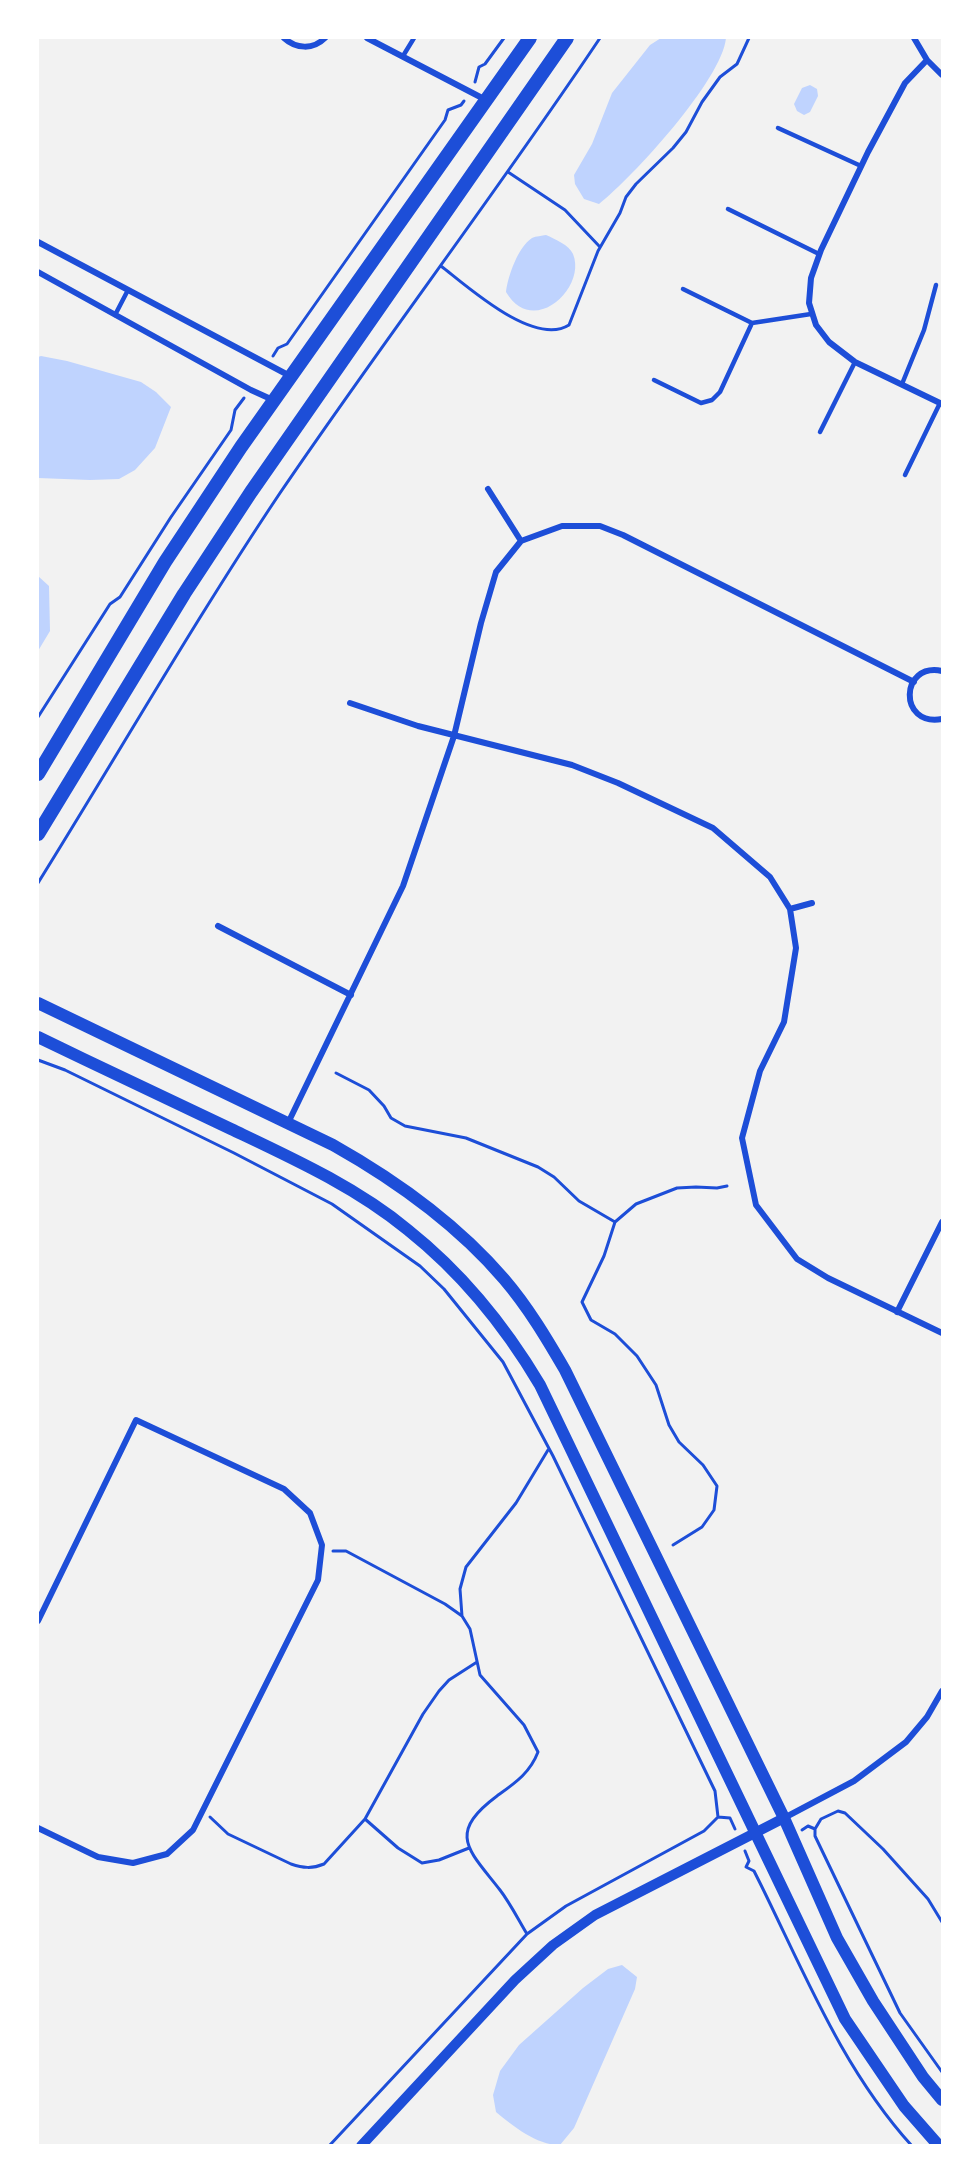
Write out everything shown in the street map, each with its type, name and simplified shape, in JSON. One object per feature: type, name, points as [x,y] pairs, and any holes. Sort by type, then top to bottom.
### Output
[{"type":"main road","points":[[38,774],[165,562],[273,400],[530,38]]},
{"type":"main road","points":[[38,834],[184,594],[250,492],[567,38]]},
{"type":"main road","points":[[38,1003],[333,1145],[378,1170],[425,1204],[467,1239],[504,1280],[535,1321],[565,1370],[784,1818],[837,1938],[923,2077],[942,2100]]},
{"type":"main road","points":[[38,1037],[275,1150],[371,1202],[408,1229],[445,1262],[492,1313],[540,1386],[845,2019],[904,2106],[939,2145]]},
{"type":"street","points":[[284,38],[297,46],[309,47],[320,43],[325,38]]},
{"type":"street","points":[[367,38],[487,100]]},
{"type":"street","points":[[914,38],[927,60],[942,75]]},
{"type":"street","points":[[927,60],[905,83],[861,166],[819,254],[809,287],[811,314],[829,342],[855,362],[941,403]]},
{"type":"street","points":[[38,242],[290,376]]},
{"type":"street","points":[[38,272],[273,400]]},
{"type":"street","points":[[488,489],[521,541]]},
{"type":"street","points":[[288,1123],[403,886],[454,736],[481,623],[496,572],[521,541],[562,526],[600,526],[623,535],[914,682]]},
{"type":"street","points":[[942,671],[934,669],[918,675],[909,689],[909,698],[917,714],[933,721],[942,719]]},
{"type":"street","points":[[350,703],[417,726],[572,765],[618,783],[713,828],[770,877],[790,909],[796,948],[784,1022],[760,1071],[742,1138],[756,1205],[797,1259],[828,1278],[942,1334]]},
{"type":"street","points":[[790,909],[812,903]]},
{"type":"street","points":[[218,926],[351,995]]},
{"type":"street","points":[[897,1312],[942,1222]]},
{"type":"street","points":[[38,1621],[136,1420],[284,1490],[310,1513],[322,1545],[318,1580],[193,1830],[167,1854],[133,1863],[98,1857],[38,1828]]},
{"type":"street","points":[[361,2145],[514,1980],[553,1945],[595,1915],[854,1781],[906,1742],[927,1717],[942,1691]]},
{"type":"lane","points":[[403,56],[414,38]]},
{"type":"lane","points":[[778,128],[861,166]]},
{"type":"lane","points":[[728,209],[819,254]]},
{"type":"lane","points":[[902,384],[924,330],[936,285]]},
{"type":"lane","points":[[683,289],[753,323],[811,314]]},
{"type":"lane","points":[[114,315],[128,290]]},
{"type":"lane","points":[[654,380],[700,403],[712,400],[720,392],[753,323]]},
{"type":"lane","points":[[820,432],[855,362]]},
{"type":"lane","points":[[905,476],[941,403]]},
{"type":"path","points":[[38,883],[186,638],[268,512],[600,38]]},
{"type":"path","points":[[441,266],[518,322],[549,330],[563,330],[569,326],[600,247],[620,213],[626,197],[680,140],[720,77],[737,64],[749,38]]},
{"type":"path","points":[[508,172],[565,210],[600,247]]},
{"type":"path","points":[[38,1060],[64,1070],[234,1153],[332,1204],[420,1266],[452,1298],[503,1362],[549,1449],[715,1791],[718,1817]]},
{"type":"path","points":[[336,1073],[369,1090],[384,1106],[391,1118],[405,1126],[466,1138],[538,1167],[554,1176],[579,1201],[615,1222]]},
{"type":"path","points":[[673,1545],[702,1527],[714,1510],[717,1486],[703,1465],[679,1442],[669,1425],[656,1385],[637,1356],[615,1334],[591,1320],[582,1302],[604,1256],[615,1222],[636,1204],[676,1188],[727,1186]]},
{"type":"path","points":[[462,1616],[460,1589],[466,1567],[516,1503],[549,1449]]},
{"type":"path","points":[[321,1551],[346,1551],[445,1604],[462,1616],[470,1629],[480,1676],[524,1725],[538,1752],[533,1765],[470,1820],[468,1835],[469,1848],[502,1892],[527,1934]]},
{"type":"path","points":[[203,1810],[228,1834],[291,1864],[315,1868],[324,1864],[364,1819],[381,1793],[423,1714],[439,1691],[449,1680],[477,1662]]},
{"type":"path","points":[[814,1829],[821,1819],[838,1811],[845,1813],[883,1849],[928,1899],[942,1922]]},
{"type":"path","points":[[364,1819],[398,1848],[422,1863],[439,1860],[469,1848]]},
{"type":"path","points":[[792,1835],[808,1826],[814,1829],[900,2013],[942,2072]]},
{"type":"path","points":[[749,1861],[765,1852]]},
{"type":"water","points":[[661,38],[726,38],[721,56],[709,78],[674,127],[653,151],[599,204],[584,199],[575,184],[574,175],[592,144],[612,93],[650,45]]},
{"type":"water","points":[[810,85],[817,89],[818,96],[810,112],[804,115],[797,111],[794,104],[802,88]]},
{"type":"water","points":[[546,235],[571,251],[575,267],[572,281],[555,303],[543,309],[530,310],[517,305],[506,292],[507,285],[514,262],[522,248],[532,238]]},
{"type":"water","points":[[38,357],[141,382],[156,392],[171,407],[155,448],[135,470],[119,479],[38,478]]},
{"type":"water","points":[[38,576],[49,586],[50,631],[38,651]]},
{"type":"water","points":[[622,1965],[637,1977],[635,1989],[574,2128],[560,2145],[542,2142],[517,2129],[496,2112],[493,2095],[500,2071],[519,2045],[583,1988],[608,1969]]}]
